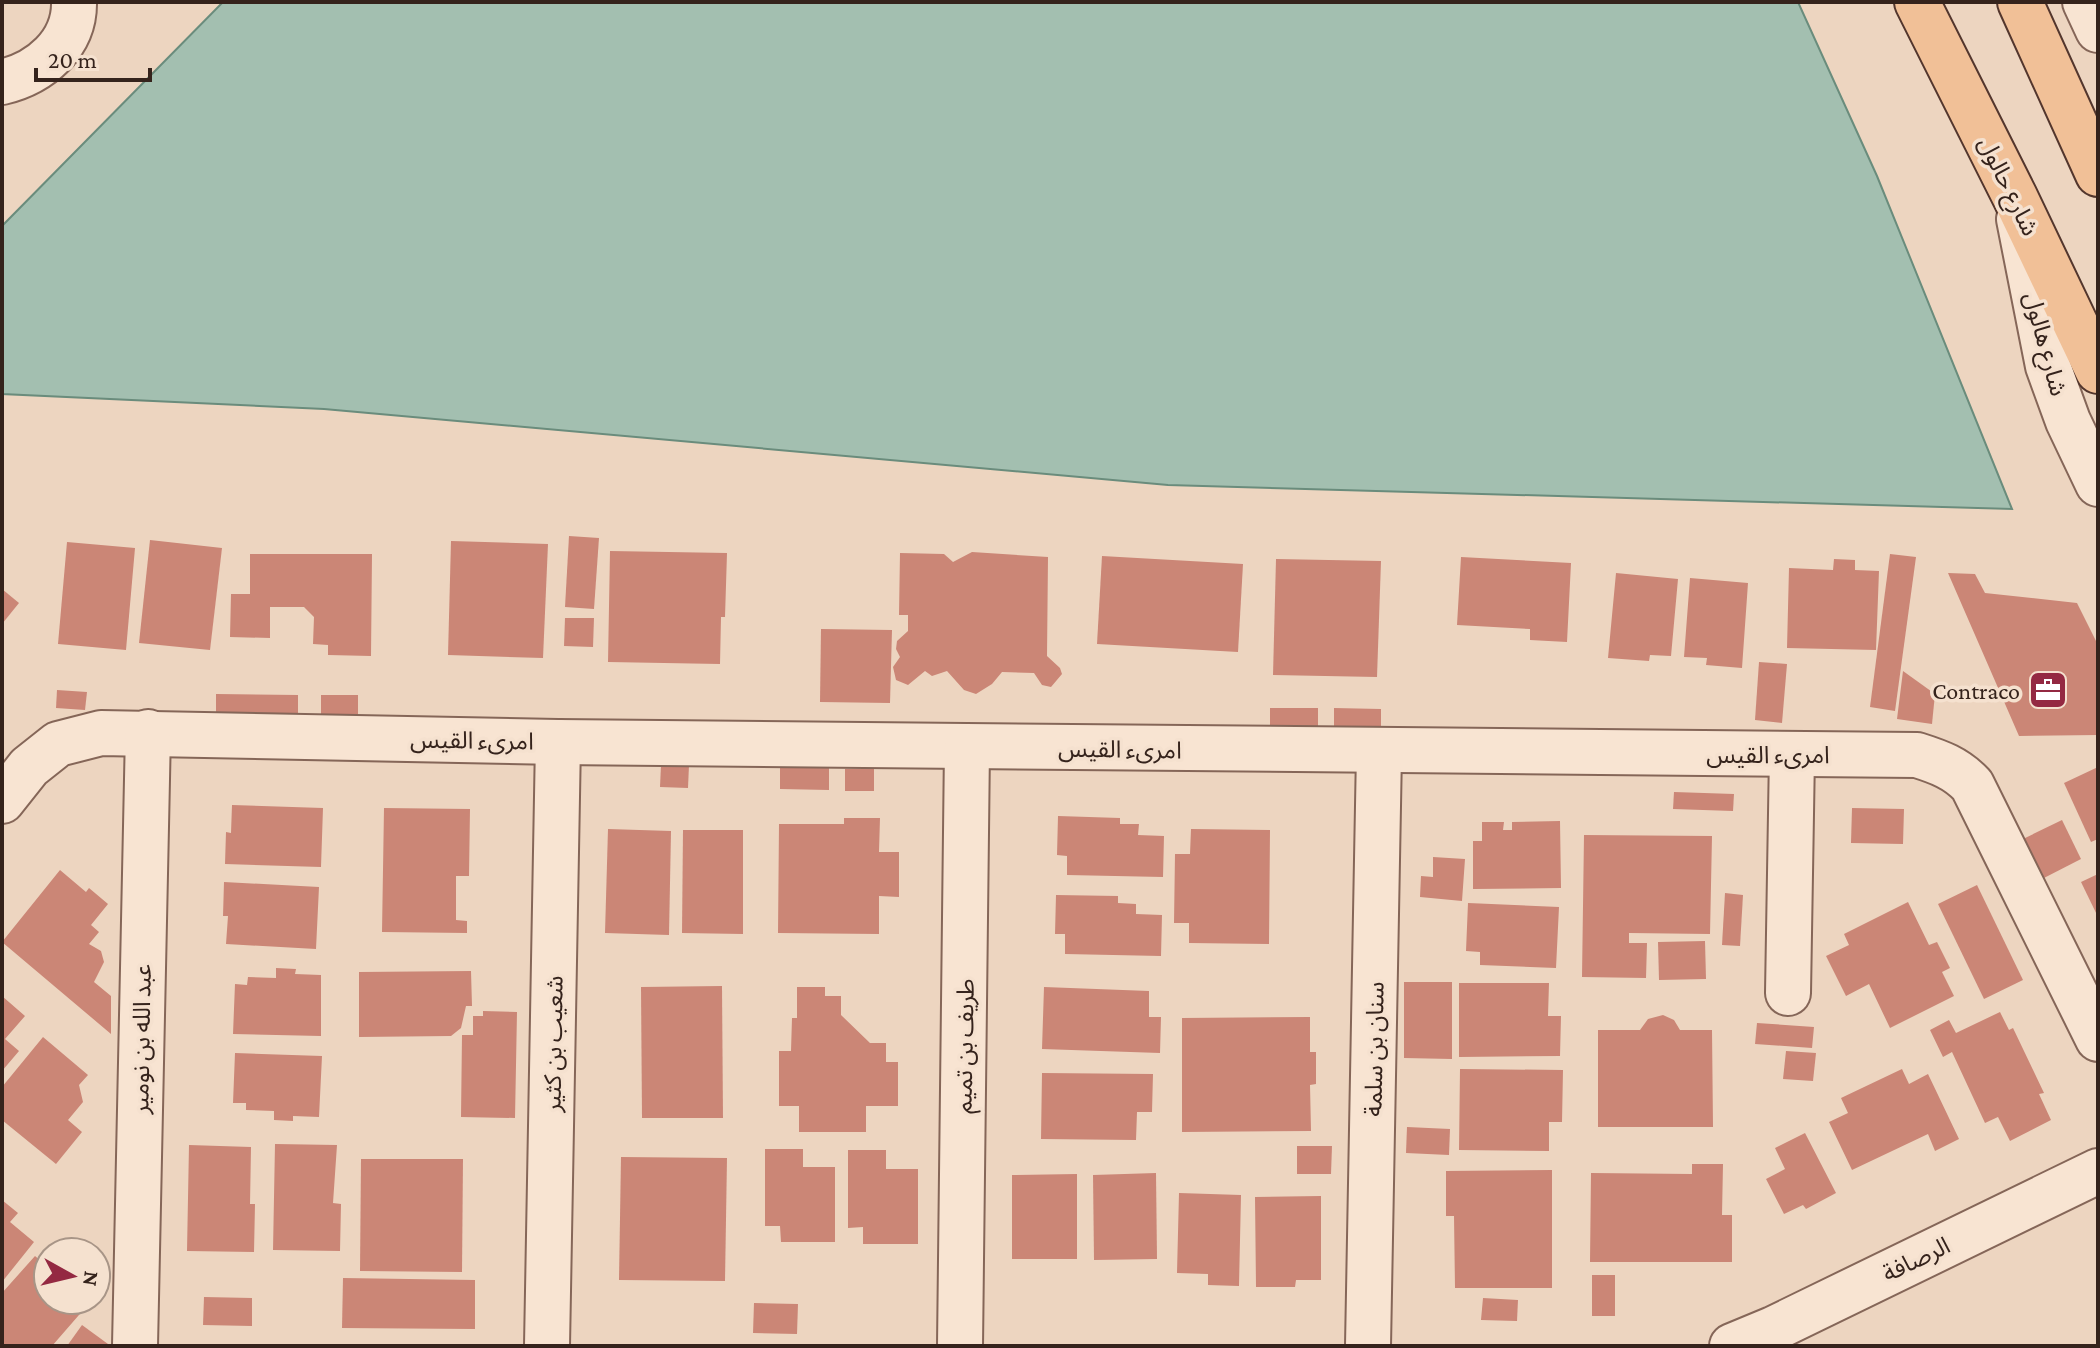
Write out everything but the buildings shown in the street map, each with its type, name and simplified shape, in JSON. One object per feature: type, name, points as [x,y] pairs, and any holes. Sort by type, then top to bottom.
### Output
[{"type":"main road","name":"شارع حالول","points":[[1917,2],[2098,371]]},
{"type":"main road","points":[[2020,2],[2098,174]]},
{"type":"street","points":[[2,82],[29,74],[51,58],[66,37],[74,2]]},
{"type":"street","points":[[2085,2],[2098,30]]},
{"type":"street","name":"شارع هالول","points":[[2015,197],[2048,366],[2068,421],[2098,484]]},
{"type":"street","name":"عبد الله بن نومير","points":[[135,1346],[148,732]]},
{"type":"street","name":"امرىء القيس","points":[[2,801],[29,767],[58,744],[101,733],[1379,752],[1917,755],[1941,762],[1960,773],[1972,785],[2098,1039]]},
{"type":"street","name":"شعيب بن كثير","points":[[547,1346],[558,742]]},
{"type":"street","name":"طريف بن تميم","points":[[960,1346],[967,747]]},
{"type":"street","name":"سنان بن سلمة","points":[[1368,1346],[1379,752]]},
{"type":"street","points":[[1788,993],[1792,754]]},
{"type":"street","name":"الرصافة","points":[[1732,1346],[2098,1171]]},
{"type":"shaded area","points":[[223,2],[1798,2],[1877,176],[2012,509],[1168,485],[324,409],[2,394],[2,226]]},
{"type":"place","name":"Contraco","points":[[2048,690]]}]
